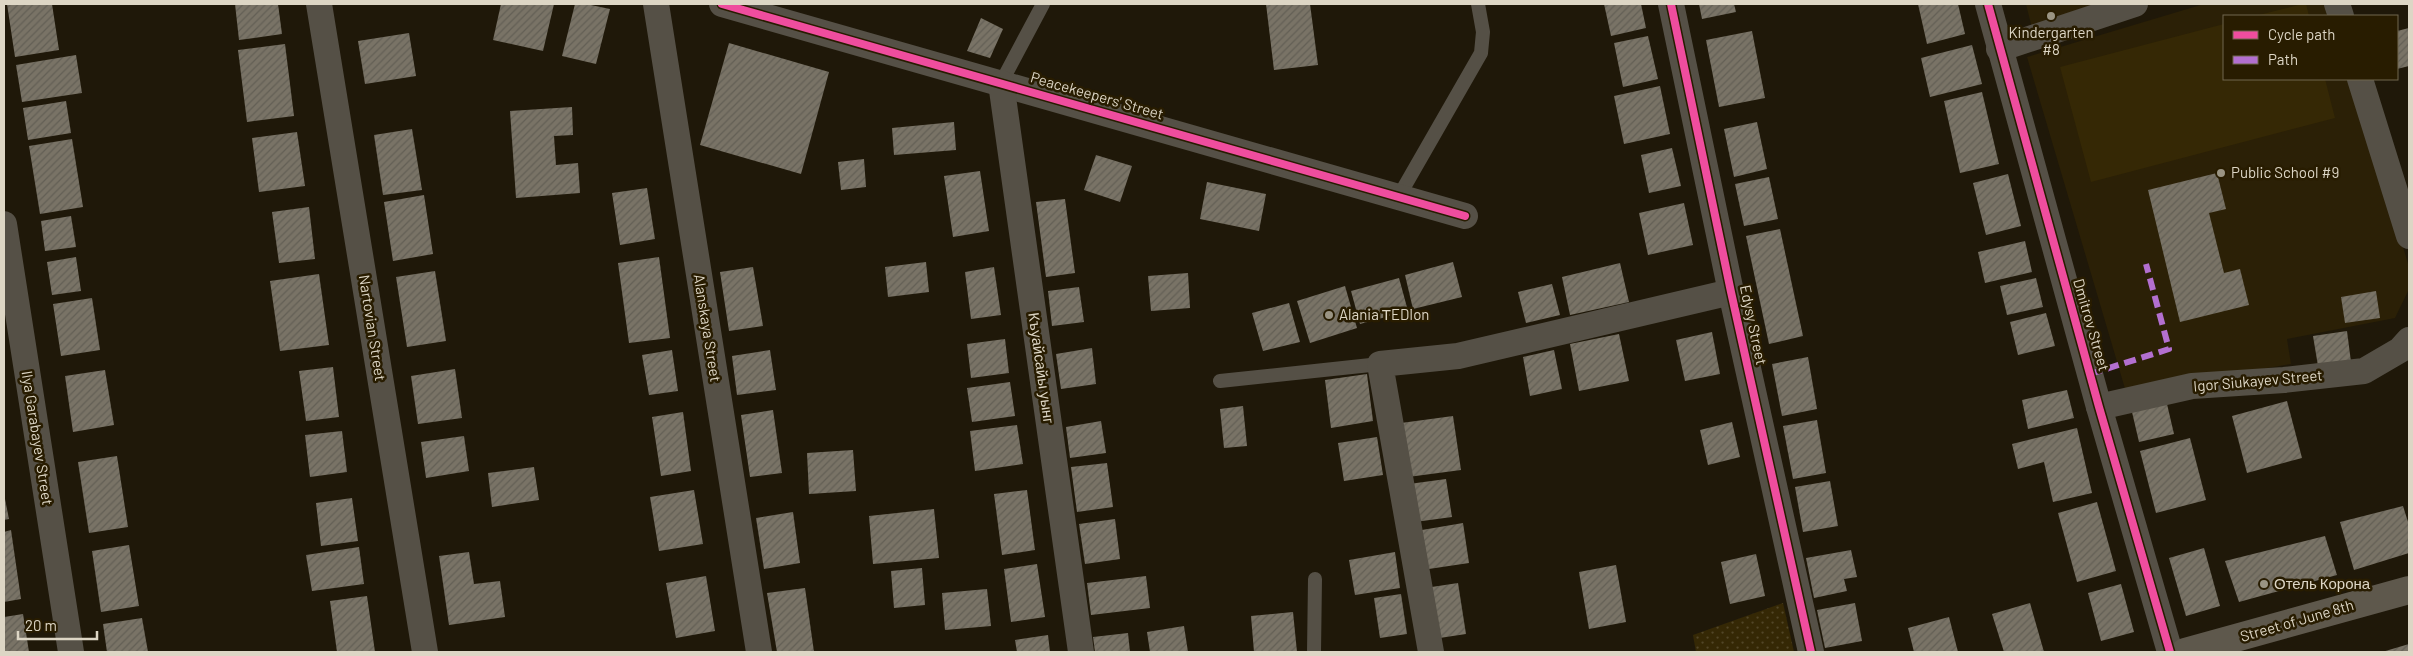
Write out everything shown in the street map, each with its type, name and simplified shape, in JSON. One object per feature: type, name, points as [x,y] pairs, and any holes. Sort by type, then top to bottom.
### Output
[{"type":"highway","name":"Street of June 8th","points":[[2185,652],[2409,590]]},
{"type":"street","name":"Nartovian Street","points":[[319,4],[425,652]]},
{"type":"street","name":"Alanskaya Street","points":[[656,4],[759,652]]},
{"type":"street","name":"Peacekeepers' Street","points":[[722,4],[1466,216]]},
{"type":"street","name":"Edysy Street","points":[[1671,4],[1731,292],[1811,652]]},
{"type":"street","name":"Dmitrov Street","points":[[1988,4],[2099,407],[2170,652]]},
{"type":"street","points":[[1999,49],[2134,4]]},
{"type":"street","points":[[2360,80],[2409,236]]},
{"type":"street","name":"Къуайсайы уынг","points":[[1001,83],[1081,652]]},
{"type":"street","name":"Ilya Garabayev Street","points":[[4,224],[70,652]]},
{"type":"street","points":[[1431,652],[1380,364],[1458,356],[1731,292]]},
{"type":"street","name":"Igor Siukayev Street","points":[[2099,407],[2192,386],[2284,380],[2364,370],[2400,350],[2409,340]]},
{"type":"lane","points":[[1001,83],[1043,4]]},
{"type":"lane","points":[[1399,196],[1481,53],[1483,32],[1478,4]]},
{"type":"lane","points":[[1220,381],[1380,364]]},
{"type":"lane","points":[[1314,652],[1315,579]]},
{"type":"shaded area","name":"Kindergarten #8","points":[[2026,4],[2112,4],[2032,28]]},
{"type":"shaded area","name":"Public School #9","points":[[2204,4],[2331,4],[2335,15],[2223,15],[2223,80],[2353,80],[2409,267],[2409,289],[2395,318],[2287,339],[2291,364],[2126,392],[2027,57]]},
{"type":"shaded area","points":[[2306,4],[2309,15],[2259,15]]},
{"type":"shaded area","points":[[2223,24],[2223,80],[2325,80],[2335,118],[2091,182],[2060,67]]},
{"type":"shaded area","points":[[1783,603],[1794,652],[1696,652],[1693,635]]},
{"type":"building","points":[[7,4],[52,4],[59,50],[15,57]]},
{"type":"building","points":[[235,4],[278,4],[282,34],[239,40]]},
{"type":"building","points":[[501,4],[554,4],[543,51],[493,40]]},
{"type":"building","points":[[575,4],[586,4],[610,9],[596,64],[562,56]]},
{"type":"building","points":[[1266,4],[1310,4],[1318,65],[1274,70]]},
{"type":"building","points":[[1604,4],[1641,4],[1646,28],[1611,36]]},
{"type":"building","points":[[1699,4],[1734,4],[1736,12],[1702,19]]},
{"type":"building","points":[[1918,4],[1958,4],[1965,34],[1927,44]]},
{"type":"building","points":[[981,18],[1003,29],[990,58],[967,51]]},
{"type":"building","points":[[2409,28],[2409,66],[2398,69],[2398,31]]},
{"type":"building","points":[[1752,31],[1765,98],[1719,107],[1706,40]]},
{"type":"building","points":[[409,33],[416,76],[365,84],[358,41]]},
{"type":"building","points":[[1648,36],[1658,79],[1623,87],[1614,43]]},
{"type":"building","points":[[729,43],[829,72],[801,174],[700,145]]},
{"type":"building","points":[[285,44],[294,116],[247,122],[238,50]]},
{"type":"building","points":[[1972,45],[1982,84],[1930,97],[1921,58]]},
{"type":"building","points":[[76,55],[82,93],[22,102],[16,65]]},
{"type":"building","points":[[1660,86],[1670,134],[1624,144],[1614,96]]},
{"type":"building","points":[[1982,92],[1999,164],[1960,173],[1944,101]]},
{"type":"building","points":[[66,101],[71,133],[28,140],[23,108]]},
{"type":"building","points":[[572,107],[573,135],[554,136],[556,165],[578,163],[580,193],[516,198],[510,111]]},
{"type":"building","points":[[954,122],[956,150],[894,155],[892,128]]},
{"type":"building","points":[[1757,122],[1767,169],[1734,177],[1724,129]]},
{"type":"building","points":[[412,129],[422,190],[383,195],[374,135]]},
{"type":"building","points":[[297,132],[305,186],[259,192],[252,138]]},
{"type":"building","points":[[72,139],[83,207],[40,214],[29,146]]},
{"type":"building","points":[[1672,148],[1681,186],[1649,193],[1641,155]]},
{"type":"building","points":[[1096,155],[1132,166],[1120,202],[1084,190]]},
{"type":"building","points":[[864,159],[866,187],[841,190],[838,162]]},
{"type":"building","points":[[980,171],[989,231],[953,237],[944,176]]},
{"type":"building","points":[[2217,173],[2226,209],[2209,213],[2224,273],[2240,269],[2249,305],[2180,322],[2148,190]]},
{"type":"building","points":[[2008,174],[2021,226],[1986,235],[1973,183]]},
{"type":"building","points":[[1769,177],[1778,219],[1744,226],[1735,184]]},
{"type":"building","points":[[1207,182],[1266,194],[1259,231],[1200,219]]},
{"type":"building","points":[[647,188],[655,239],[620,245],[612,193]]},
{"type":"building","points":[[424,195],[433,254],[393,261],[384,202]]},
{"type":"building","points":[[1065,199],[1075,273],[1046,277],[1036,202]]},
{"type":"building","points":[[1684,203],[1693,245],[1648,255],[1639,213]]},
{"type":"building","points":[[309,207],[315,259],[279,263],[272,212]]},
{"type":"building","points":[[71,216],[76,247],[45,251],[41,221]]},
{"type":"building","points":[[1780,229],[1803,336],[1769,344],[1746,236]]},
{"type":"building","points":[[2025,241],[2032,272],[1985,283],[1978,252]]},
{"type":"building","points":[[76,257],[81,291],[52,295],[47,262]]},
{"type":"building","points":[[659,257],[670,338],[629,343],[618,263]]},
{"type":"building","points":[[926,262],[929,292],[888,297],[885,267]]},
{"type":"building","points":[[1453,262],[1462,297],[1413,309],[1405,275]]},
{"type":"building","points":[[1620,263],[1629,302],[1570,315],[1562,277]]},
{"type":"building","points":[[753,267],[763,326],[729,331],[720,272]]},
{"type":"building","points":[[994,267],[1001,315],[971,319],[965,272]]},
{"type":"building","points":[[435,271],[446,341],[407,347],[396,277]]},
{"type":"building","points":[[1188,273],[1190,308],[1151,311],[1148,276]]},
{"type":"building","points":[[319,274],[329,345],[280,351],[270,281]]},
{"type":"building","points":[[1399,278],[1408,311],[1360,324],[1351,291]]},
{"type":"building","points":[[2036,278],[2043,307],[2007,315],[2000,286]]},
{"type":"building","points":[[1552,284],[1560,315],[1526,323],[1518,292]]},
{"type":"building","points":[[1345,286],[1357,328],[1310,343],[1297,301]]},
{"type":"building","points":[[1079,287],[1084,322],[1052,326],[1048,291]]},
{"type":"building","points":[[2376,291],[2380,318],[2345,323],[2341,297]]},
{"type":"building","points":[[92,298],[100,350],[61,356],[53,304]]},
{"type":"building","points":[[1289,303],[1300,342],[1263,351],[1252,313]]},
{"type":"building","points":[[2046,313],[2055,346],[2018,355],[2010,322]]},
{"type":"building","points":[[2347,331],[2351,362],[2318,366],[2313,336]]},
{"type":"building","points":[[1712,332],[1720,374],[1685,381],[1676,340]]},
{"type":"building","points":[[1619,334],[1629,381],[1579,391],[1570,344]]},
{"type":"building","points":[[1005,339],[1009,373],[971,378],[967,344]]},
{"type":"building","points":[[1092,348],[1096,384],[1061,389],[1056,354]]},
{"type":"building","points":[[672,350],[678,391],[649,395],[642,355]]},
{"type":"building","points":[[770,350],[776,390],[737,395],[732,356]]},
{"type":"building","points":[[1554,350],[1562,389],[1530,396],[1523,357]]},
{"type":"building","points":[[1808,357],[1817,409],[1782,416],[1772,364]]},
{"type":"building","points":[[333,367],[339,417],[306,421],[299,371]]},
{"type":"building","points":[[455,369],[462,418],[418,424],[411,376]]},
{"type":"building","points":[[105,370],[114,425],[73,432],[65,376]]},
{"type":"building","points":[[1367,374],[1373,421],[1331,428],[1325,380]]},
{"type":"building","points":[[1010,382],[1015,416],[972,422],[967,388]]},
{"type":"building","points":[[2067,390],[2074,418],[2028,429],[2022,400]]},
{"type":"building","points":[[2287,401],[2302,458],[2247,473],[2232,416]]},
{"type":"building","points":[[2167,404],[2174,434],[2139,442],[2132,412]]},
{"type":"building","points":[[1243,406],[1247,446],[1224,448],[1220,409]]},
{"type":"building","points":[[773,410],[782,473],[750,477],[741,415]]},
{"type":"building","points":[[683,412],[691,471],[661,476],[652,417]]},
{"type":"building","points":[[1453,416],[1461,470],[1408,477],[1401,423]]},
{"type":"building","points":[[1817,420],[1826,473],[1793,479],[1783,426]]},
{"type":"building","points":[[1101,421],[1106,453],[1070,458],[1066,427]]},
{"type":"building","points":[[1732,422],[1740,457],[1708,465],[1700,430]]},
{"type":"building","points":[[1017,425],[1023,464],[975,471],[970,431]]},
{"type":"building","points":[[2077,428],[2092,493],[2053,502],[2044,462],[2018,469],[2012,444]]},
{"type":"building","points":[[342,431],[347,472],[310,477],[305,435]]},
{"type":"building","points":[[464,436],[469,471],[426,478],[421,442]]},
{"type":"building","points":[[1377,437],[1383,475],[1344,481],[1338,443]]},
{"type":"building","points":[[2190,438],[2206,500],[2156,513],[2140,451]]},
{"type":"building","points":[[853,450],[856,491],[809,494],[807,453]]},
{"type":"building","points":[[117,456],[128,527],[89,533],[78,462]]},
{"type":"building","points":[[1107,463],[1113,507],[1077,512],[1071,467]]},
{"type":"building","points":[[534,467],[539,500],[492,507],[488,473]]},
{"type":"building","points":[[1446,479],[1452,517],[1415,522],[1409,484]]},
{"type":"building","points":[[1830,481],[1838,526],[1803,532],[1795,487]]},
{"type":"building","points":[[694,490],[703,544],[659,551],[650,497]]},
{"type":"building","points":[[1027,490],[1035,550],[1002,555],[994,494]]},
{"type":"building","points":[[4,494],[9,519],[4,520]]},
{"type":"building","points":[[352,498],[358,541],[321,546],[316,503]]},
{"type":"building","points":[[2097,502],[2116,571],[2077,582],[2058,513]]},
{"type":"building","points":[[2403,506],[2409,525],[2409,553],[2354,570],[2340,522]]},
{"type":"building","points":[[934,509],[939,558],[873,564],[869,516]]},
{"type":"building","points":[[793,512],[800,563],[764,569],[756,518]]},
{"type":"building","points":[[1115,519],[1120,559],[1085,564],[1079,524]]},
{"type":"building","points":[[1463,523],[1469,563],[1422,570],[1416,531]]},
{"type":"building","points":[[11,530],[21,599],[4,602],[4,532]]},
{"type":"building","points":[[2325,536],[2337,575],[2239,602],[2225,561]]},
{"type":"building","points":[[129,545],[139,606],[101,612],[92,551]]},
{"type":"building","points":[[359,547],[364,584],[312,591],[306,555]]},
{"type":"building","points":[[2204,548],[2220,606],[2186,616],[2169,558]]},
{"type":"building","points":[[1851,550],[1857,577],[1844,579],[1847,591],[1814,598],[1806,558]]},
{"type":"building","points":[[469,552],[474,584],[500,581],[505,617],[449,625],[439,556]]},
{"type":"building","points":[[1395,552],[1400,588],[1355,595],[1349,560]]},
{"type":"building","points":[[1756,554],[1765,596],[1730,604],[1721,562]]},
{"type":"building","points":[[1037,564],[1045,617],[1011,622],[1004,569]]},
{"type":"building","points":[[1616,565],[1626,622],[1589,629],[1579,572]]},
{"type":"building","points":[[922,568],[925,605],[894,608],[891,571]]},
{"type":"building","points":[[706,576],[715,631],[676,638],[666,583]]},
{"type":"building","points":[[1146,576],[1150,608],[1091,615],[1087,583]]},
{"type":"building","points":[[1458,583],[1466,634],[1433,639],[1425,588]]},
{"type":"building","points":[[2121,584],[2134,632],[2101,641],[2088,593]]},
{"type":"building","points":[[805,588],[814,652],[777,652],[767,593]]},
{"type":"building","points":[[987,589],[991,626],[945,630],[942,593]]},
{"type":"building","points":[[1401,594],[1407,634],[1380,638],[1374,598]]},
{"type":"building","points":[[367,596],[375,652],[337,652],[330,601]]},
{"type":"building","points":[[1855,603],[1862,641],[1825,648],[1817,610]]},
{"type":"building","points":[[2030,603],[2044,652],[2004,652],[1992,614]]},
{"type":"building","points":[[1293,612],[1297,652],[1254,652],[1251,616]]},
{"type":"building","points":[[23,614],[29,652],[4,652],[4,617]]},
{"type":"building","points":[[1949,617],[1958,652],[1914,652],[1908,628]]},
{"type":"building","points":[[142,618],[148,652],[107,652],[103,624]]},
{"type":"building","points":[[1184,626],[1188,652],[1150,652],[1147,632]]},
{"type":"building","points":[[1128,633],[1130,652],[1095,652],[1093,637]]},
{"type":"building","points":[[1048,635],[1050,652],[1017,652],[1015,640]]},
{"type":"building","points":[[2409,644],[2409,652],[2382,652]]},
{"type":"marked path","points":[[2090,374],[2169,349],[2146,264]]},
{"type":"cycle path","points":[[722,4],[1465,216]]},
{"type":"cycle path","points":[[1671,4],[1731,292],[1811,652]]},
{"type":"cycle path","points":[[1988,4],[2099,407],[2170,652]]},
{"type":"place","name":"Kindergarten #8","points":[[2051,16]]},
{"type":"place","name":"Public School #9","points":[[2221,173]]},
{"type":"place","name":"Alania ТEDIon","points":[[1329,315]]},
{"type":"place","name":"Отель Корона","points":[[2264,584]]}]
